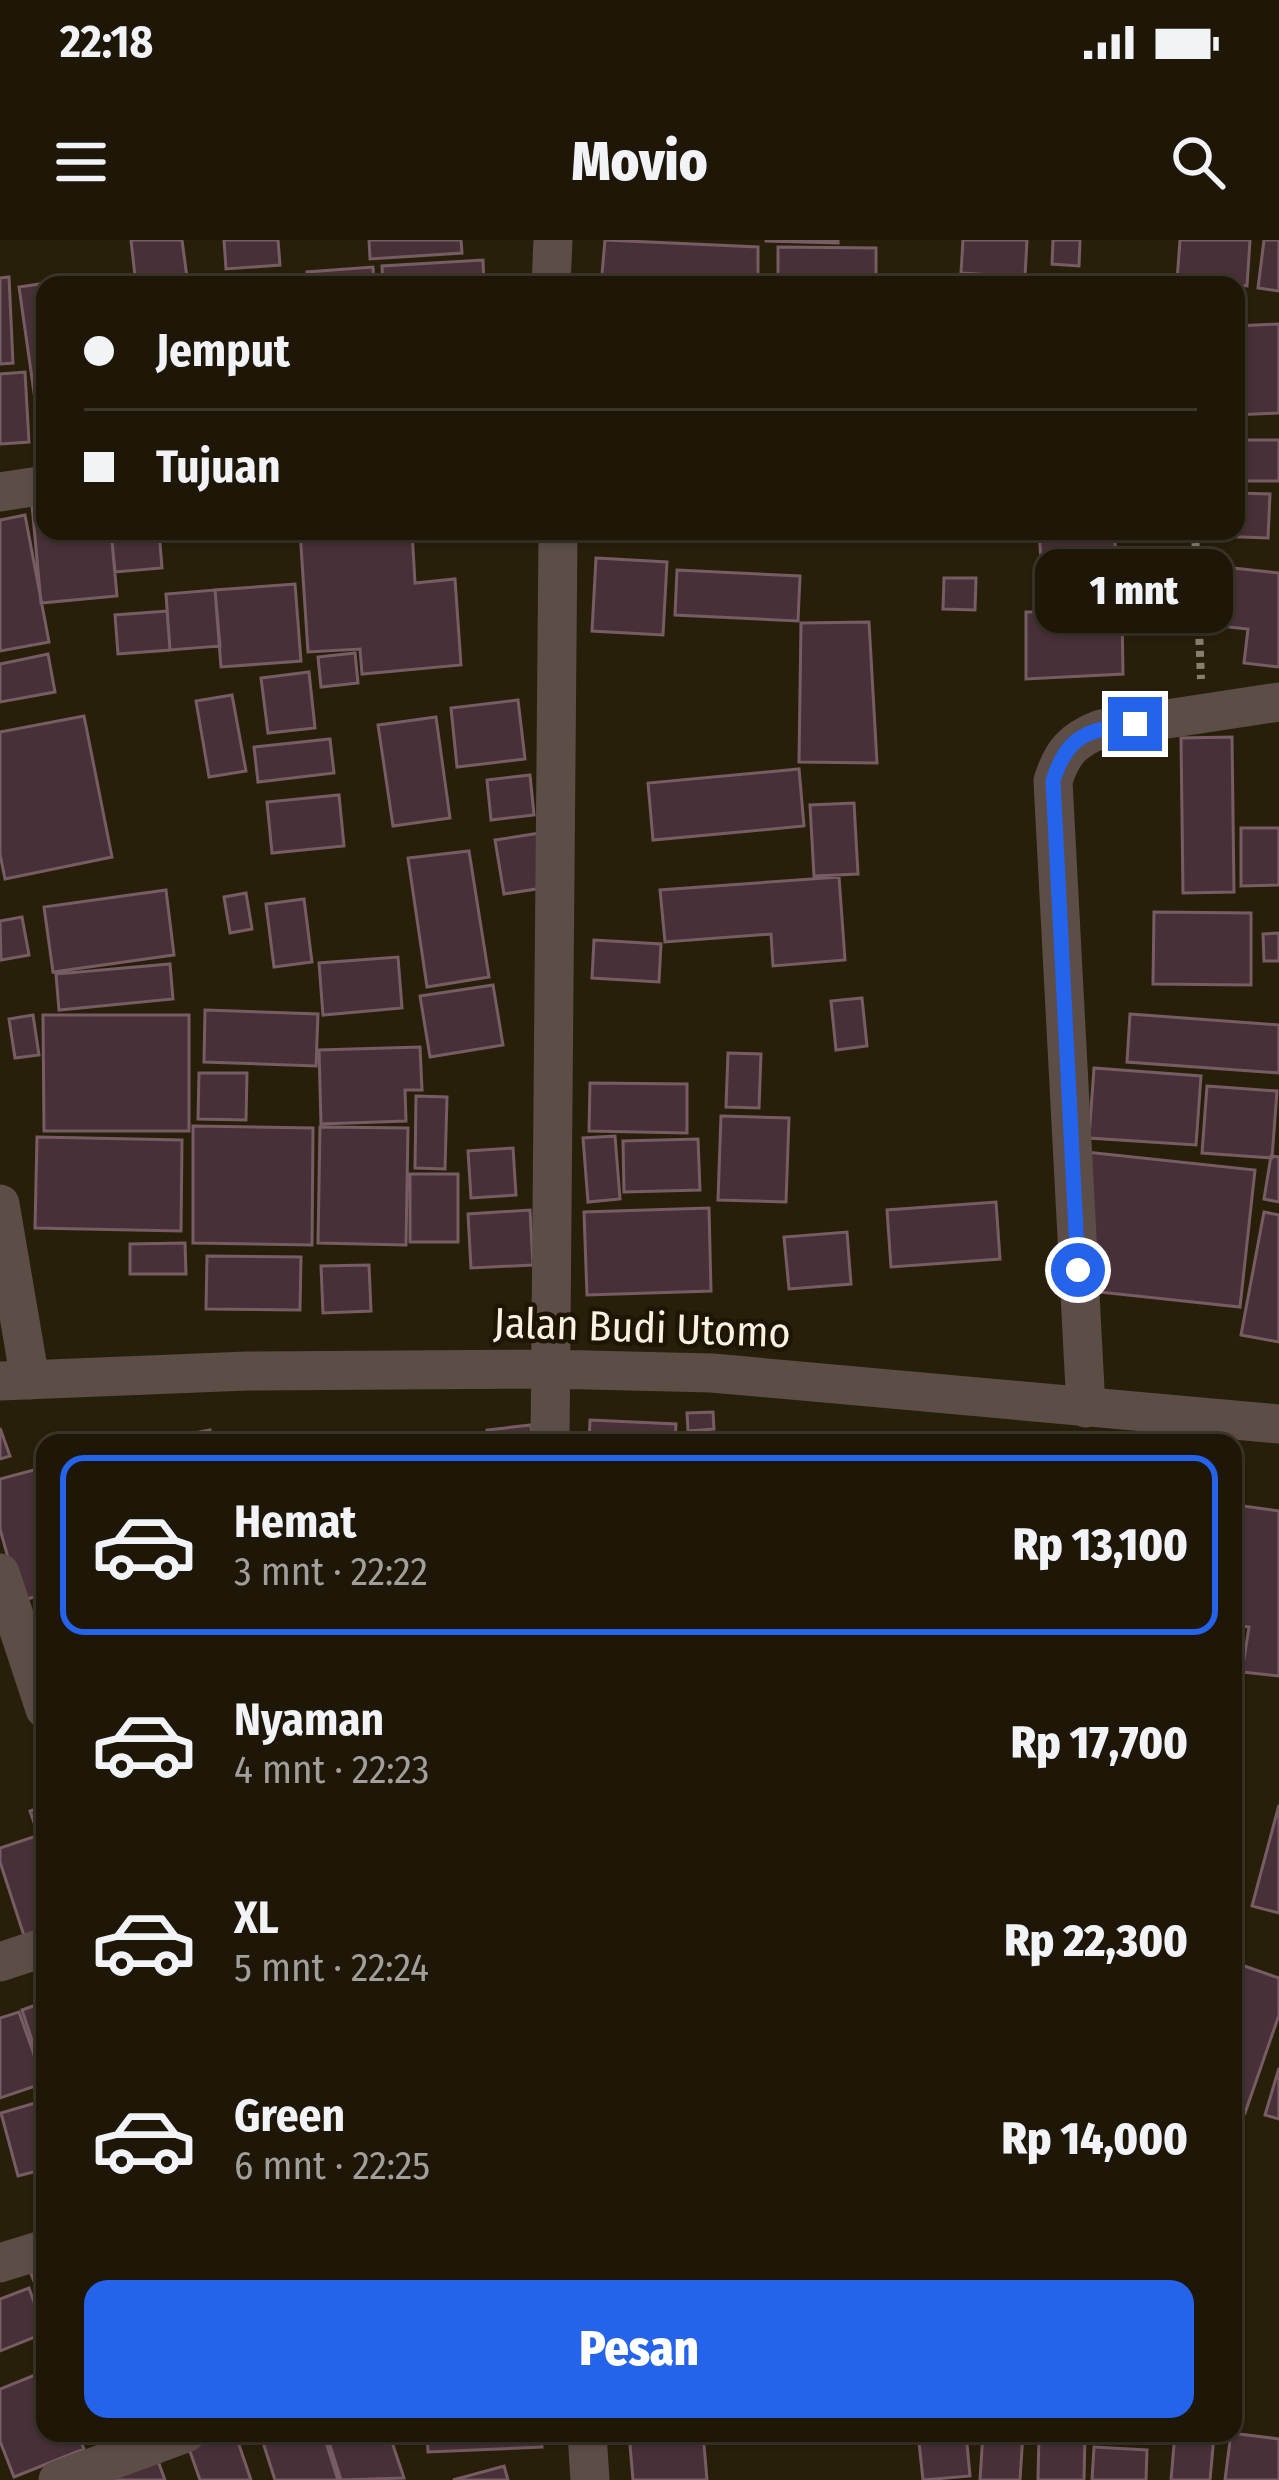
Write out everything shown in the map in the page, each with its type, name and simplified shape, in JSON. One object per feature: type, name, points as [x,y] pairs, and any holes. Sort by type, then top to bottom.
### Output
[{"type":"street","points":[[551,276],[553,240]]},
{"type":"street","points":[[0,492],[36,486]]},
{"type":"street","points":[[550,1434],[558,540]]},
{"type":"street","points":[[1086,1408],[1053,781],[1061,756],[1077,738],[1101,729],[1279,702]]},
{"type":"street","points":[[0,1204],[15,1380]]},
{"type":"street","name":"Jalan Budi Utomo","points":[[15,1380],[247,1371],[712,1373],[1279,1424]]},
{"type":"street","points":[[0,1573],[36,1682]]},
{"type":"street","points":[[0,1962],[36,1950]]},
{"type":"street","points":[[0,2264],[36,2251]]},
{"type":"street","points":[[58,2480],[161,2442]]},
{"type":"street","points":[[588,2442],[590,2480]]},
{"type":"path","points":[[1195,540],[1202,714]]},
{"type":"building","points":[[131,240],[182,240],[187,276],[135,276]]},
{"type":"building","points":[[224,240],[278,240],[280,265],[226,269]]},
{"type":"building","points":[[369,240],[461,240],[462,253],[370,259]]},
{"type":"building","points":[[605,240],[758,247],[758,276],[602,276]]},
{"type":"building","points":[[838,240],[838,243],[766,241]]},
{"type":"building","points":[[963,240],[1027,240],[1025,276],[961,273]]},
{"type":"building","points":[[1053,240],[1080,240],[1079,266],[1052,264]]},
{"type":"building","points":[[1180,240],[1250,240],[1247,286],[1245,276],[1177,276]]},
{"type":"building","points":[[1264,240],[1279,240],[1279,291],[1258,288]]},
{"type":"building","points":[[778,247],[876,248],[876,276],[778,276]]},
{"type":"building","points":[[483,260],[484,276],[383,276],[382,266]]},
{"type":"building","points":[[373,267],[374,276],[307,276],[307,272]]},
{"type":"building","points":[[9,277],[13,363],[0,364],[0,278]]},
{"type":"building","points":[[36,284],[36,407],[19,287]]},
{"type":"building","points":[[1279,324],[1279,413],[1245,415],[1245,326]]},
{"type":"building","points":[[25,372],[29,442],[0,444],[0,374]]},
{"type":"building","points":[[1245,440],[1279,440],[1279,481],[1245,481]]},
{"type":"building","points":[[1245,493],[1270,494],[1268,538],[1245,537]]},
{"type":"building","points":[[31,494],[36,494],[36,540],[112,540],[117,596],[41,603]]},
{"type":"building","points":[[25,515],[49,642],[0,651],[0,520]]},
{"type":"building","points":[[112,540],[160,540],[162,568],[115,572]]},
{"type":"building","points":[[301,540],[413,540],[415,583],[455,579],[461,665],[362,674],[360,649],[308,652]]},
{"type":"building","points":[[1040,540],[1115,540],[1117,567],[1042,574]]},
{"type":"building","points":[[596,558],[667,562],[663,635],[592,631]]},
{"type":"building","points":[[1215,566],[1279,573],[1279,667],[1244,663],[1248,629],[1209,625]]},
{"type":"building","points":[[677,570],[800,576],[798,621],[675,615]]},
{"type":"building","points":[[944,578],[976,578],[975,610],[943,609]]},
{"type":"building","points":[[295,584],[301,661],[221,667],[215,590]]},
{"type":"building","points":[[215,590],[220,646],[170,650],[166,594]]},
{"type":"building","points":[[167,611],[170,650],[118,654],[115,615]]},
{"type":"building","points":[[1026,612],[1122,612],[1123,674],[1026,679]]},
{"type":"building","points":[[869,622],[877,763],[799,762],[801,623]]},
{"type":"building","points":[[355,653],[358,683],[321,687],[318,657]]},
{"type":"building","points":[[48,654],[55,692],[0,702],[0,664]]},
{"type":"building","points":[[309,672],[315,728],[268,733],[261,678]]},
{"type":"building","points":[[232,695],[246,771],[209,777],[196,701]]},
{"type":"building","points":[[518,700],[525,759],[457,767],[451,708]]},
{"type":"building","points":[[84,716],[112,857],[5,879],[0,854],[0,732]]},
{"type":"building","points":[[436,717],[450,818],[393,826],[378,725]]},
{"type":"building","points":[[1232,737],[1234,892],[1183,893],[1181,738]]},
{"type":"building","points":[[330,739],[334,773],[258,782],[254,747]]},
{"type":"building","points":[[799,769],[804,826],[653,840],[648,783]]},
{"type":"building","points":[[530,775],[534,815],[491,820],[487,780]]},
{"type":"building","points":[[339,795],[344,846],[272,853],[267,802]]},
{"type":"building","points":[[854,803],[858,874],[814,876],[810,805]]},
{"type":"building","points":[[1241,828],[1279,828],[1279,885],[1241,886]]},
{"type":"building","points":[[540,833],[549,887],[504,894],[495,840]]},
{"type":"building","points":[[469,851],[489,977],[427,987],[408,858]]},
{"type":"building","points":[[839,877],[845,960],[773,966],[771,934],[665,942],[660,890]]},
{"type":"building","points":[[166,890],[174,955],[53,972],[44,907]]},
{"type":"building","points":[[246,893],[252,929],[230,933],[224,897]]},
{"type":"building","points":[[304,899],[312,962],[274,967],[266,904]]},
{"type":"building","points":[[1154,912],[1251,913],[1251,985],[1153,984]]},
{"type":"building","points":[[22,917],[29,955],[1,960],[0,921]]},
{"type":"building","points":[[1279,933],[1279,961],[1264,961],[1263,934]]},
{"type":"building","points":[[594,940],[661,944],[659,982],[592,978]]},
{"type":"building","points":[[398,957],[402,1008],[323,1015],[319,963]]},
{"type":"building","points":[[170,964],[173,999],[59,1010],[56,974]]},
{"type":"building","points":[[493,985],[503,1045],[430,1057],[420,996]]},
{"type":"building","points":[[862,998],[867,1046],[836,1050],[831,1001]]},
{"type":"building","points":[[205,1010],[318,1014],[316,1066],[204,1062]]},
{"type":"building","points":[[1130,1014],[1279,1025],[1279,1073],[1127,1062]]},
{"type":"building","points":[[33,1015],[39,1055],[15,1058],[9,1019]]},
{"type":"building","points":[[43,1015],[189,1015],[189,1131],[44,1131]]},
{"type":"building","points":[[420,1047],[422,1090],[405,1090],[406,1121],[321,1124],[319,1050]]},
{"type":"building","points":[[728,1053],[761,1054],[759,1108],[726,1107]]},
{"type":"building","points":[[1094,1068],[1201,1076],[1196,1145],[1089,1138]]},
{"type":"building","points":[[199,1073],[247,1073],[246,1120],[198,1119]]},
{"type":"building","points":[[590,1083],[687,1084],[687,1133],[589,1131]]},
{"type":"building","points":[[1207,1086],[1277,1091],[1272,1158],[1202,1153]]},
{"type":"building","points":[[416,1096],[447,1097],[445,1169],[415,1168]]},
{"type":"building","points":[[721,1116],[789,1118],[786,1202],[718,1200]]},
{"type":"building","points":[[193,1126],[313,1128],[312,1245],[193,1243]]},
{"type":"building","points":[[320,1127],[408,1128],[406,1245],[318,1243]]},
{"type":"building","points":[[615,1136],[620,1199],[588,1202],[583,1138]]},
{"type":"building","points":[[37,1137],[182,1140],[181,1231],[35,1228]]},
{"type":"building","points":[[698,1139],[700,1190],[624,1192],[623,1141]]},
{"type":"building","points":[[513,1148],[516,1195],[471,1198],[468,1151]]},
{"type":"building","points":[[1086,1152],[1255,1170],[1240,1307],[1071,1289]]},
{"type":"building","points":[[1271,1156],[1279,1157],[1279,1202],[1264,1199]]},
{"type":"building","points":[[410,1174],[458,1174],[458,1242],[410,1242]]},
{"type":"building","points":[[996,1202],[1000,1259],[891,1267],[887,1210]]},
{"type":"building","points":[[709,1208],[711,1291],[587,1295],[584,1212]]},
{"type":"building","points":[[530,1210],[533,1265],[471,1268],[468,1214]]},
{"type":"building","points":[[1264,1212],[1279,1215],[1279,1342],[1241,1335]]},
{"type":"building","points":[[847,1232],[851,1284],[789,1289],[784,1237]]},
{"type":"building","points":[[185,1243],[186,1274],[130,1274],[130,1244]]},
{"type":"building","points":[[207,1256],[301,1257],[300,1310],[206,1309]]},
{"type":"building","points":[[369,1265],[371,1311],[323,1313],[321,1266]]},
{"type":"building","points":[[713,1412],[714,1429],[688,1431],[687,1413]]},
{"type":"building","points":[[590,1420],[676,1424],[675,1434],[589,1434]]},
{"type":"building","points":[[531,1425],[532,1434],[487,1434],[487,1430]]},
{"type":"building","points":[[0,1428],[10,1456],[0,1459]]},
{"type":"building","points":[[36,1469],[36,1597],[20,1601],[0,1529],[0,1479]]},
{"type":"building","points":[[1242,1506],[1279,1511],[1279,1676],[1242,1672],[1249,1627],[1242,1626]]},
{"type":"building","points":[[1279,1805],[1279,1913],[1252,1906]]},
{"type":"building","points":[[36,1836],[36,1952],[30,1954],[0,1862],[0,1848]]},
{"type":"building","points":[[1242,1965],[1279,1978],[1279,2015],[1245,2113]]},
{"type":"building","points":[[36,2005],[36,2052],[22,2010]]},
{"type":"building","points":[[19,2012],[36,2060],[36,2086],[0,2098],[0,2018]]},
{"type":"building","points":[[1279,2068],[1279,2119],[1265,2115]]},
{"type":"building","points":[[36,2103],[36,2171],[18,2176],[1,2113]]},
{"type":"building","points":[[36,2238],[36,2287],[20,2244]]},
{"type":"building","points":[[29,2288],[36,2308],[36,2337],[0,2351],[0,2299]]},
{"type":"building","points":[[36,2375],[36,2442],[81,2442],[84,2449],[14,2477],[0,2441],[0,2389]]},
{"type":"building","points":[[1242,2434],[1279,2439],[1279,2480],[1225,2480],[1230,2442],[1242,2442]]},
{"type":"building","points":[[187,2442],[238,2442],[251,2480],[200,2480]]},
{"type":"building","points":[[263,2442],[326,2442],[338,2480],[275,2480]]},
{"type":"building","points":[[329,2442],[392,2442],[404,2478],[341,2480]]},
{"type":"building","points":[[427,2442],[542,2442],[542,2447],[428,2452]]},
{"type":"building","points":[[630,2442],[704,2442],[707,2480],[633,2480]]},
{"type":"building","points":[[919,2442],[967,2442],[970,2476],[923,2480]]},
{"type":"building","points":[[982,2442],[1022,2442],[1020,2480],[980,2480]]},
{"type":"building","points":[[1039,2442],[1085,2442],[1084,2480],[1038,2480]]},
{"type":"building","points":[[1174,2442],[1213,2442],[1210,2480],[1171,2480]]},
{"type":"building","points":[[1094,2447],[1147,2450],[1146,2480],[1092,2480]]},
{"type":"building","points":[[158,2461],[165,2480],[107,2480]]},
{"type":"building","points":[[504,2466],[508,2480],[453,2480]]},
{"type":"route","points":[[1078,1270],[1053,781],[1061,756],[1077,738],[1135,724]]}]
